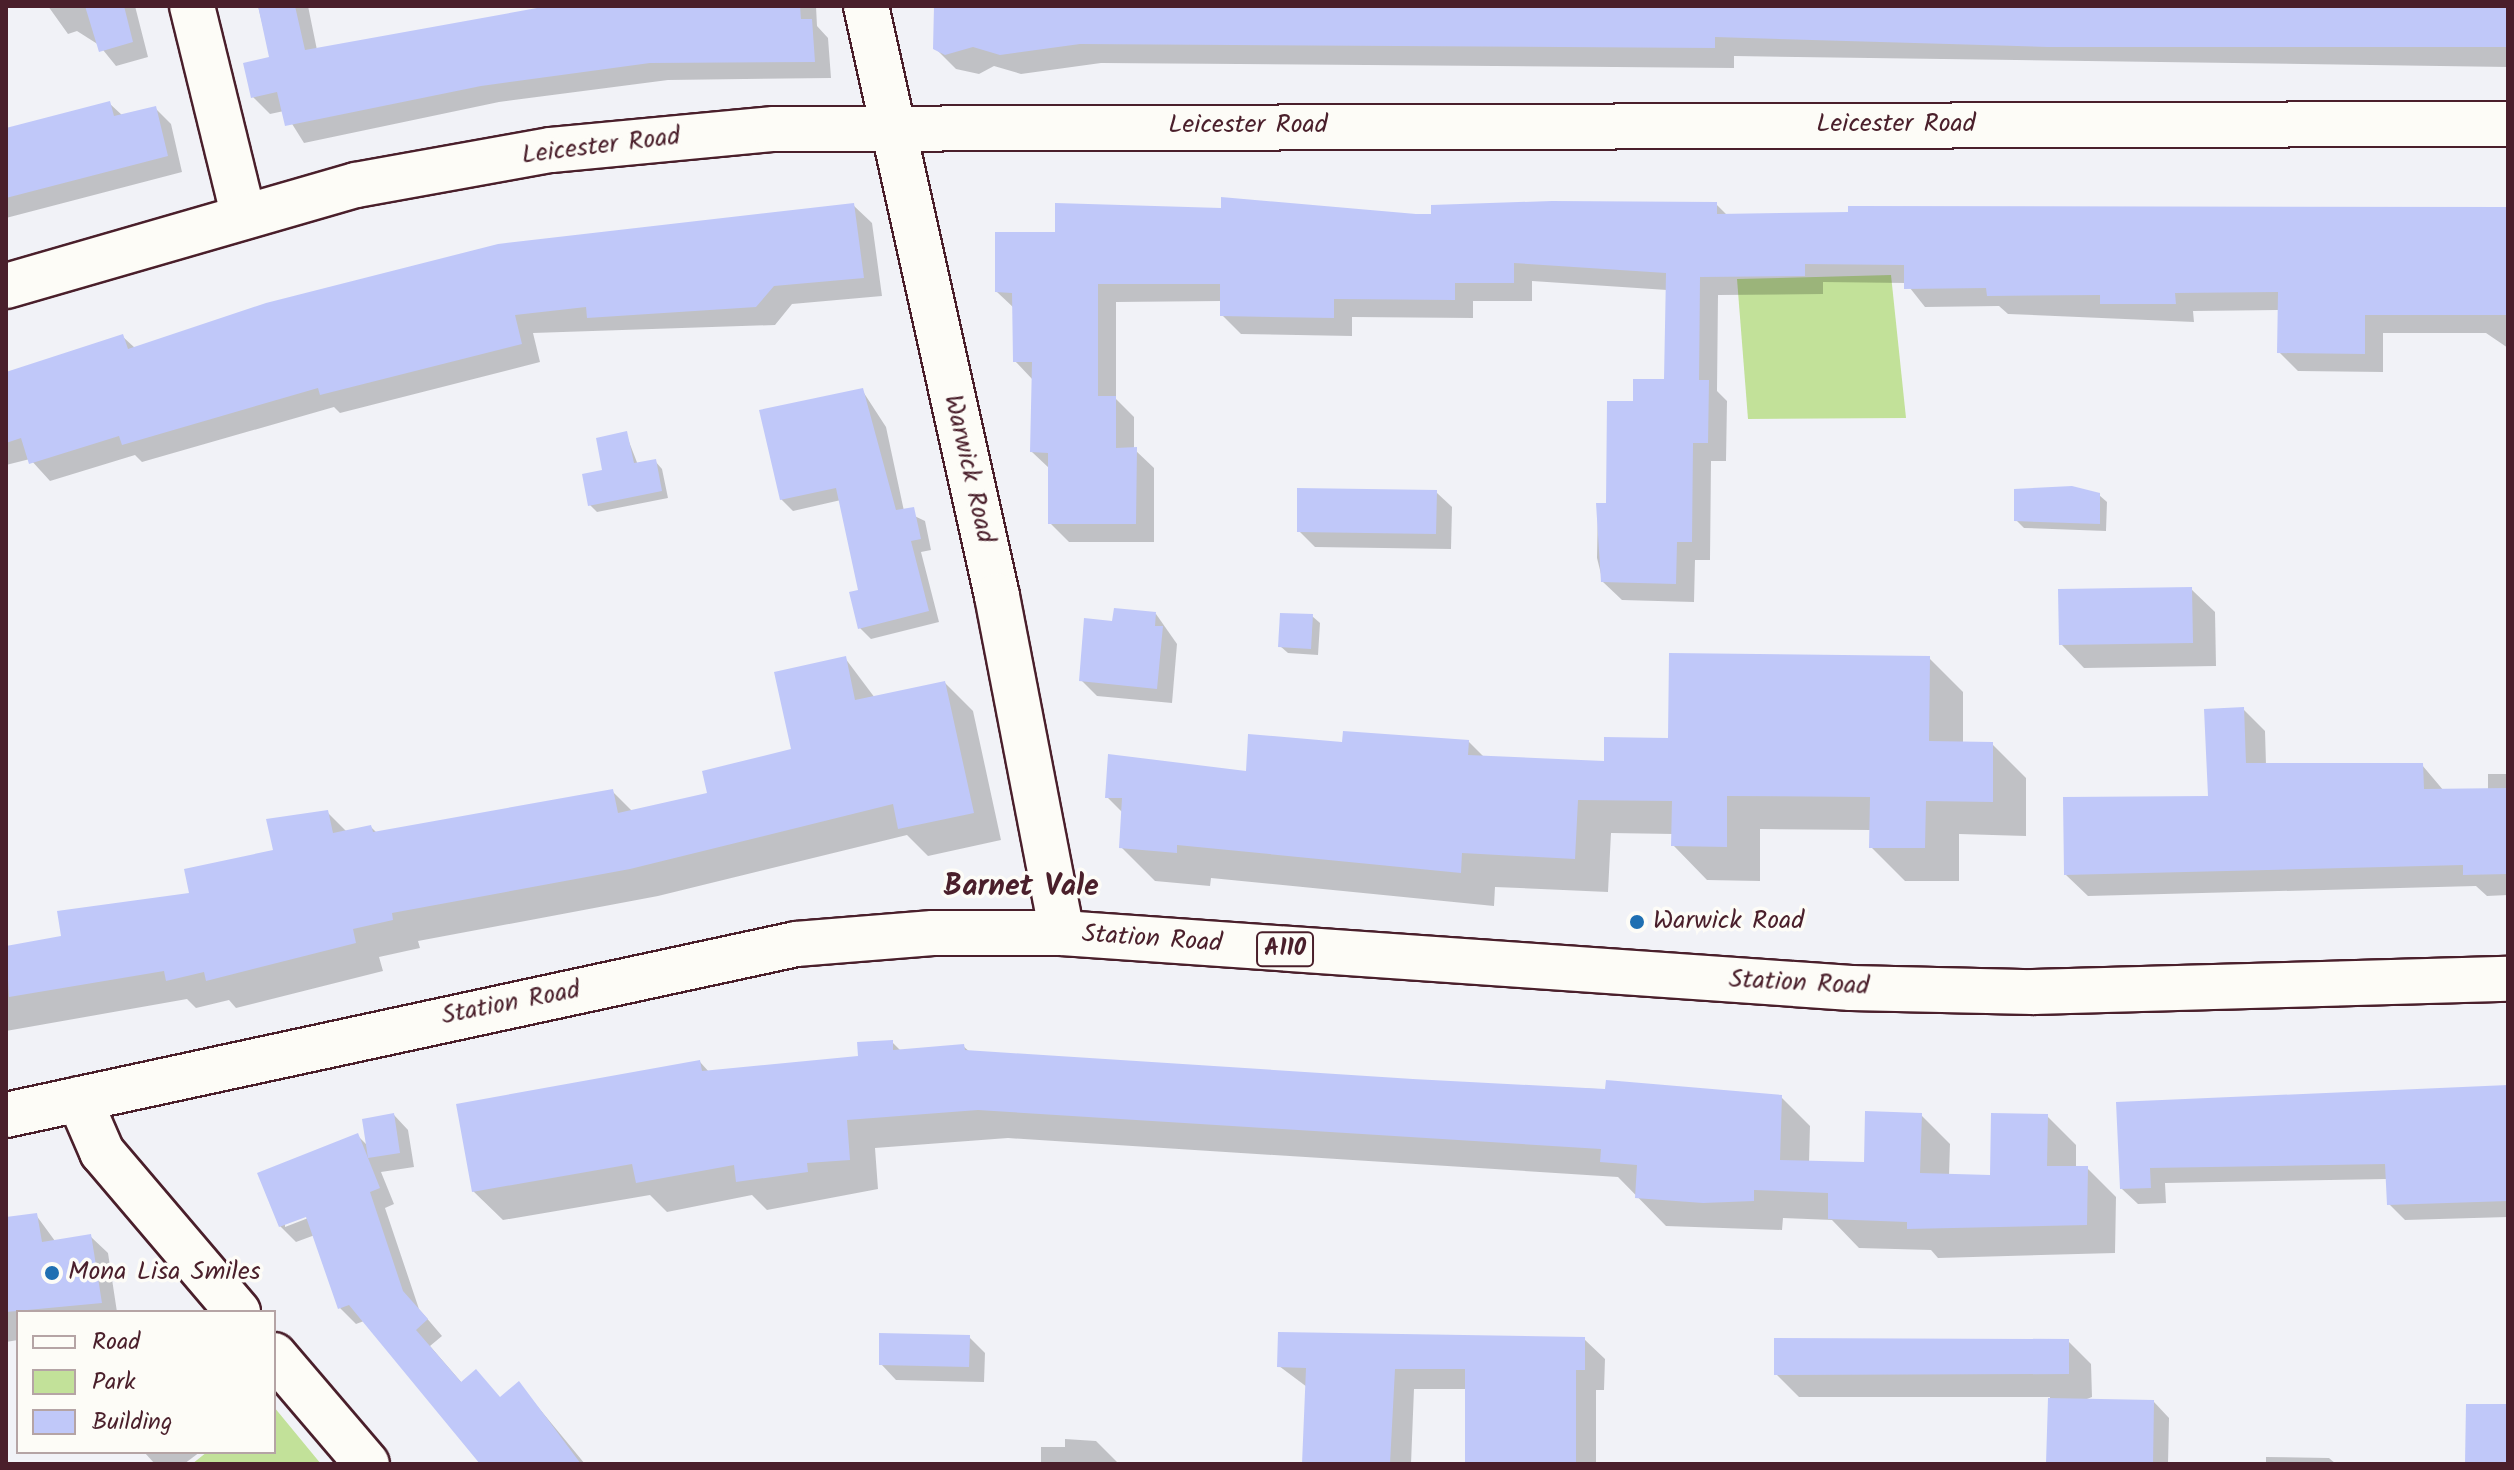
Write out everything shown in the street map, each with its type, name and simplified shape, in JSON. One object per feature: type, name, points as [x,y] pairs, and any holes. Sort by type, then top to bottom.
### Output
[{"type":"street","points":[[192,6],[244,217]]},
{"type":"street","name":"Warwick Road","points":[[866,6],[997,596],[1062,933]]},
{"type":"street","name":"Leicester Road","points":[[6,286],[356,185],[551,150],[774,129],[2508,124]]},
{"type":"street","name":"Station Road","points":[[6,1115],[796,944],[1062,933],[1851,988],[2033,992],[2508,979]]},
{"type":"street","points":[[79,1099],[102,1152],[236,1310]]},
{"type":"street","points":[[276,1357],[367,1464]]},
{"type":"green space","points":[[1891,275],[1906,418],[1748,419],[1737,279]]},
{"type":"green space","points":[[276,1409],[321,1464],[192,1464],[204,1454],[276,1454]]},
{"type":"building","points":[[85,6],[124,6],[133,42],[99,52]]},
{"type":"building","points":[[258,6],[295,6],[305,50],[548,6],[800,6],[801,19],[812,19],[815,62],[650,63],[481,86],[285,126],[277,92],[251,98],[243,63],[269,57]]},
{"type":"building","points":[[934,6],[2508,6],[2508,47],[2048,47],[1715,37],[1715,48],[1080,44],[1000,55],[973,47],[945,55],[933,49]]},
{"type":"building","points":[[110,101],[114,116],[156,106],[168,156],[6,198],[6,128]]},
{"type":"building","points":[[1221,197],[1416,214],[1431,214],[1431,205],[1552,201],[1717,202],[1717,214],[1848,212],[1848,206],[2508,207],[2508,315],[2365,315],[2365,354],[2277,353],[2278,292],[2175,293],[2176,304],[2100,304],[2100,295],[1987,296],[1986,288],[1904,289],[1904,265],[1805,264],[1805,276],[1700,277],[1699,380],[1709,380],[1708,443],[1693,443],[1692,542],[1677,542],[1676,584],[1601,582],[1596,503],[1606,503],[1607,401],[1633,401],[1633,379],[1664,379],[1666,273],[1514,263],[1514,283],[1455,283],[1455,300],[1334,299],[1334,318],[1220,316],[1220,284],[1098,284],[1098,396],[1116,396],[1116,448],[1137,447],[1136,524],[1048,524],[1048,453],[1030,452],[1032,362],[1013,362],[1012,293],[995,292],[995,232],[1055,232],[1055,203],[1221,208]]},
{"type":"building","points":[[854,203],[864,278],[774,286],[756,307],[587,318],[586,307],[515,315],[522,344],[320,395],[318,388],[122,445],[119,436],[29,464],[21,438],[6,443],[6,372],[123,334],[128,349],[266,303],[498,244]]},
{"type":"building","points":[[863,388],[896,510],[914,507],[921,539],[911,541],[929,611],[858,629],[849,592],[858,590],[836,488],[780,500],[759,410]]},
{"type":"building","points":[[627,431],[634,463],[656,459],[662,491],[588,506],[582,474],[602,470],[596,438]]},
{"type":"building","points":[[2072,486],[2100,493],[2100,524],[2014,521],[2014,489]]},
{"type":"building","points":[[1297,488],[1437,490],[1436,534],[1297,532]]},
{"type":"building","points":[[2192,587],[2193,643],[2059,645],[2058,589]]},
{"type":"building","points":[[1114,608],[1156,612],[1155,626],[1163,626],[1157,689],[1079,681],[1084,618],[1112,621]]},
{"type":"building","points":[[1280,613],[1313,614],[1311,649],[1278,647]]},
{"type":"building","points":[[1669,653],[1930,656],[1929,741],[1993,742],[1993,802],[1926,801],[1925,848],[1869,848],[1870,797],[1727,796],[1727,847],[1671,846],[1672,801],[1578,800],[1575,859],[1462,853],[1461,873],[1177,845],[1177,853],[1119,848],[1122,798],[1105,798],[1108,754],[1246,771],[1248,734],[1342,742],[1343,731],[1469,740],[1468,755],[1604,761],[1604,737],[1668,738]]},
{"type":"building","points":[[846,656],[855,700],[945,681],[974,813],[898,829],[893,804],[630,869],[392,913],[393,920],[353,929],[356,943],[206,981],[204,972],[166,981],[164,971],[9,997],[6,946],[61,936],[57,911],[189,893],[184,869],[273,850],[266,819],[328,810],[333,833],[371,825],[373,832],[613,789],[618,813],[707,793],[702,771],[791,749],[774,672]]},
{"type":"building","points":[[2244,707],[2246,763],[2423,763],[2424,789],[2508,788],[2508,874],[2463,875],[2463,865],[2064,875],[2063,797],[2208,796],[2204,709]]},
{"type":"building","points":[[893,1040],[893,1050],[964,1044],[965,1050],[1413,1079],[1605,1089],[1606,1080],[1782,1095],[1780,1160],[1864,1162],[1865,1111],[1922,1113],[1920,1173],[1990,1175],[1991,1113],[2048,1114],[2047,1166],[2088,1166],[2087,1225],[1907,1229],[1907,1222],[1828,1219],[1828,1193],[1754,1190],[1754,1201],[1703,1203],[1635,1198],[1637,1165],[1600,1162],[1601,1149],[978,1110],[847,1120],[850,1160],[807,1163],[808,1172],[736,1182],[734,1165],[636,1183],[632,1164],[472,1192],[456,1104],[700,1060],[702,1071],[858,1056],[857,1042]]},
{"type":"building","points":[[2508,1085],[2508,1201],[2387,1205],[2385,1164],[2150,1168],[2151,1188],[2120,1189],[2116,1102]]},
{"type":"building","points":[[394,1113],[400,1153],[368,1158],[362,1119]]},
{"type":"building","points":[[358,1133],[380,1188],[370,1192],[403,1291],[428,1319],[416,1330],[461,1382],[476,1369],[500,1397],[519,1381],[581,1464],[480,1464],[349,1305],[338,1309],[306,1217],[279,1227],[257,1173]]},
{"type":"building","name":"Mona Lisa Smiles","points":[[37,1213],[42,1242],[91,1234],[102,1303],[6,1312],[6,1217]]},
{"type":"building","points":[[1278,1332],[1585,1337],[1585,1370],[1576,1370],[1576,1464],[1465,1464],[1465,1369],[1395,1369],[1390,1464],[1302,1464],[1306,1368],[1277,1367]]},
{"type":"building","points":[[879,1333],[970,1335],[969,1367],[879,1365]]},
{"type":"building","points":[[1774,1338],[2069,1339],[2069,1374],[1774,1375]]},
{"type":"building","points":[[2048,1398],[2154,1400],[2153,1464],[2046,1464]]},
{"type":"building","points":[[2466,1404],[2508,1404],[2508,1464],[2465,1464]]},
{"type":"place","name":"Warwick Road","points":[[1637,922]]},
{"type":"place","name":"Mona Lisa Smiles","points":[[52,1273]]},
{"type":"district","name":"Barnet Vale","points":[[1021,887]]}]
